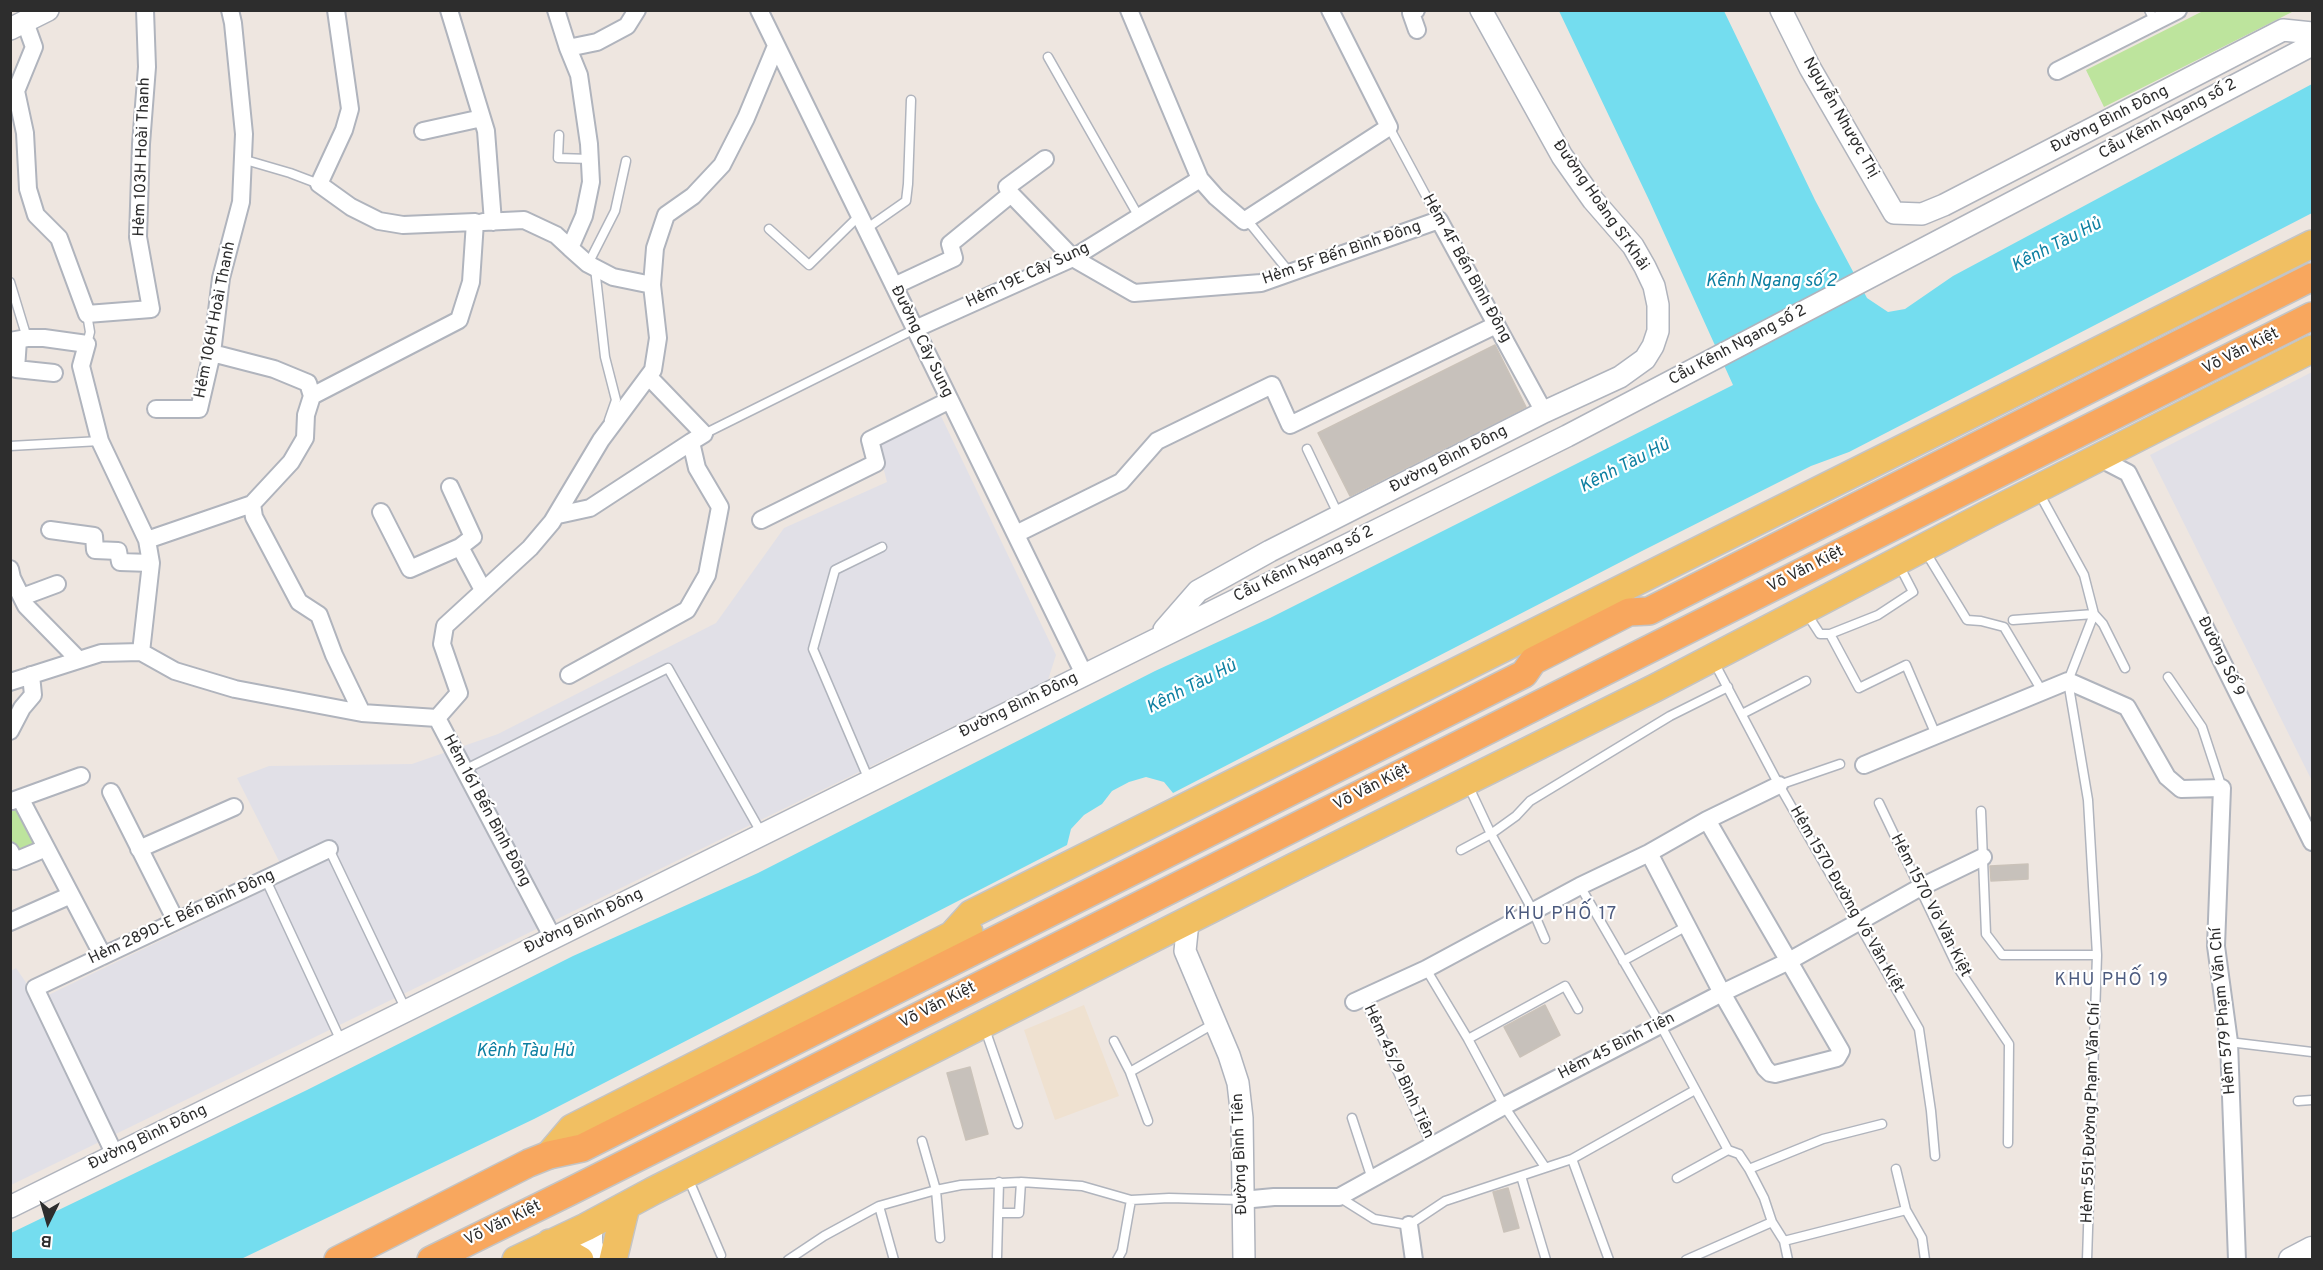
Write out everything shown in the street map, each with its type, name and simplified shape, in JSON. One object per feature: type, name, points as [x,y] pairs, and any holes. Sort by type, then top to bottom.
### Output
[{"type":"highway","name":"Võ Văn Kiệt","points":[[338,1260],[549,1155],[582,1148],[1524,674],[1533,661],[1629,612],[1649,611],[2313,277]]},
{"type":"highway","name":"Võ Văn Kiệt","points":[[431,1260],[2313,316]]},
{"type":"highway","points":[[549,1155],[570,1192]]},
{"type":"main road","name":"Võ Văn Kiệt","points":[[952,935],[970,914],[2313,244]]},
{"type":"main road","name":"Võ Văn Kiệt","points":[[1629,612],[1644,596],[2313,259]]},
{"type":"main road","name":"Võ Văn Kiệt","points":[[516,1260],[550,1243],[588,1231],[626,1206],[686,1175],[1712,658],[2313,349]]},
{"type":"main road","name":"Võ Văn Kiệt","points":[[549,1155],[572,1128],[952,935],[979,930],[1518,662],[1533,661]]},
{"type":"main road","points":[[570,1192],[588,1231],[596,1260]]},
{"type":"main road","points":[[613,1260],[626,1206]]},
{"type":"main road","points":[[588,1231],[599,1240],[607,1260]]},
{"type":"main road","points":[[550,1243],[580,1260]]},
{"type":"main road","points":[[2291,1260],[2313,1250]]},
{"type":"street","points":[[48,10],[18,25],[34,47],[16,91],[25,133],[28,189],[36,215],[59,238],[87,314]]},
{"type":"street","name":"Hẻm 103H Hoài Thanh","points":[[87,314],[151,309],[138,237],[141,144],[147,67],[145,10]]},
{"type":"street","name":"Hẻm 106H Hoài Thanh","points":[[156,408],[199,409],[212,353],[221,278],[241,202],[244,134],[230,10]]},
{"type":"street","points":[[336,10],[350,109],[344,130],[319,184],[351,207],[379,222],[402,225],[524,220],[556,235],[591,266],[613,277],[652,285]]},
{"type":"street","points":[[449,10],[486,131],[493,222]]},
{"type":"street","points":[[556,10],[579,75],[590,159],[591,182],[584,216],[570,248]]},
{"type":"street","points":[[568,48],[597,42],[627,26],[637,10]]},
{"type":"street","points":[[1129,10],[1200,179],[1216,197],[1244,220],[1389,127],[1330,10]]},
{"type":"street","points":[[1416,10],[1411,13],[1417,30]]},
{"type":"street","name":"Đường Hoàng Sĩ Khải","points":[[1481,10],[1562,156],[1593,200],[1632,246],[1646,267],[1654,286],[1658,305],[1658,331],[1653,345]]},
{"type":"street","name":"Nguyễn Nhược Thị","points":[[1781,10],[1810,68],[1894,213],[1908,214]]},
{"type":"street","points":[[2057,71],[2152,16],[2178,10]]},
{"type":"street","name":"Đường Cây Sung","points":[[762,12],[776,46],[1084,674]]},
{"type":"street","name":"Đường Bình Đông","points":[[1908,214],[1922,214],[1944,205],[2283,30],[2313,33]]},
{"type":"street","name":"Cầu Kênh Ngang số 2","points":[[1198,618],[1567,436],[2272,64],[2313,45]]},
{"type":"street","points":[[437,718],[459,693],[442,644],[445,626],[530,548],[558,515],[601,440],[653,370],[658,338],[652,285],[655,248],[666,215],[693,196],[722,165],[746,118],[776,46]]},
{"type":"street","points":[[423,131],[482,118]]},
{"type":"street","points":[[894,286],[954,258],[950,244],[1011,194],[1007,187],[1045,159]]},
{"type":"street","name":"Hẻm 19E Cây Sung","points":[[915,328],[1073,258],[1200,179]]},
{"type":"street","name":"Hẻm 5F Bến Bình Đông","points":[[1011,194],[1073,258],[1134,293],[1261,283],[1439,220]]},
{"type":"street","name":"Hẻm 4F Bến Bình Đông","points":[[1439,220],[1544,412]]},
{"type":"street","points":[[312,396],[459,320],[471,282],[475,222]]},
{"type":"street","points":[[1016,534],[1121,482],[1157,441],[1272,385],[1290,425],[1496,325]]},
{"type":"street","points":[[10,682],[78,658],[101,653],[141,652],[151,563],[147,540],[100,441],[81,366],[87,344],[44,338],[18,340],[16,369],[54,373]]},
{"type":"street","name":"Đường Bình Đông","points":[[1157,638],[1198,591],[1270,551],[1544,412],[1620,377],[1645,358],[1653,345]]},
{"type":"street","points":[[147,540],[252,504],[291,462],[305,438],[306,415],[312,396],[308,383],[274,369],[212,353]]},
{"type":"street","points":[[569,675],[687,610],[707,575],[720,507],[697,468],[698,438],[649,377]]},
{"type":"street","points":[[761,520],[876,463],[870,440],[950,400]]},
{"type":"street","points":[[558,515],[590,508],[698,438]]},
{"type":"street","points":[[2099,458],[2128,473],[2137,439]]},
{"type":"street","name":"Đường Số 9","points":[[2128,473],[2310,832]]},
{"type":"street","points":[[381,512],[410,569],[460,547],[473,537],[450,487]]},
{"type":"street","points":[[252,504],[254,517],[299,602],[319,615],[334,655],[362,713]]},
{"type":"street","points":[[50,530],[94,536],[95,550],[118,551],[120,562],[151,563]]},
{"type":"street","points":[[460,547],[483,590]]},
{"type":"street","points":[[10,569],[26,606],[78,658]]},
{"type":"street","points":[[22,597],[57,584]]},
{"type":"street","name":"Đường Bình Đông","points":[[10,1207],[1198,618]]},
{"type":"street","name":"Hẻm 161 Bến Bình Đông","points":[[141,652],[175,671],[235,689],[362,713],[437,718],[553,938]]},
{"type":"street","points":[[10,731],[22,708],[33,695],[31,675]]},
{"type":"street","points":[[1864,765],[2068,681],[2127,707],[2167,777],[2181,789],[2222,788]]},
{"type":"street","points":[[81,776],[15,800],[46,848],[103,956]]},
{"type":"street","points":[[1359,1000],[1426,969],[1580,886],[1649,853],[1707,820],[1779,784]]},
{"type":"street","name":"Hẻm 579 Phạm Văn Chí","points":[[2222,788],[2216,946],[2229,1042],[2237,1260]]},
{"type":"street","points":[[111,792],[176,921]]},
{"type":"street","points":[[140,849],[234,807]]},
{"type":"street","points":[[1649,853],[1722,993],[1765,1068],[1775,1074],[1837,1058],[1841,1051],[1707,820]]},
{"type":"street","points":[[10,851],[15,861],[46,848]]},
{"type":"street","name":"Hẻm 289D-E Bến Bình Đông","points":[[115,1155],[35,988],[329,849]]},
{"type":"street","name":"Hẻm 45 Bình Tiên","points":[[1242,1200],[1274,1197],[1339,1197],[1504,1106],[1660,1024],[1789,961],[1919,888],[1983,857]]},
{"type":"street","points":[[10,922],[70,895]]},
{"type":"street","name":"Đường Bình Tiên","points":[[1188,922],[1185,951],[1229,1055],[1238,1083],[1242,1118],[1244,1260]]},
{"type":"street","points":[[1153,940],[1185,951]]},
{"type":"street","points":[[1409,1225],[1414,1260]]},
{"type":"lane","points":[[1048,57],[1139,217]]},
{"type":"lane","points":[[770,229],[809,265],[862,222],[906,201],[911,100]]},
{"type":"lane","name":"Hẻm 4F Bến Bình Đông","points":[[1389,127],[1439,220]]},
{"type":"lane","points":[[559,135],[558,158],[590,159]]},
{"type":"lane","points":[[242,159],[290,172],[319,184]]},
{"type":"lane","points":[[601,440],[616,400],[605,357],[591,266],[615,211],[626,161]]},
{"type":"lane","points":[[1244,220],[1252,226],[1290,273]]},
{"type":"lane","points":[[10,282],[18,340]]},
{"type":"lane","points":[[87,314],[90,332],[87,344]]},
{"type":"lane","points":[[698,438],[915,328]]},
{"type":"lane","points":[[10,446],[100,441]]},
{"type":"lane","points":[[1307,449],[1339,516]]},
{"type":"lane","points":[[2037,489],[2084,575],[2094,614],[2103,624],[2125,668]]},
{"type":"lane","points":[[870,781],[813,649],[835,570],[882,547]]},
{"type":"lane","points":[[1923,548],[1967,620],[1982,621],[2004,627],[2042,691]]},
{"type":"lane","points":[[1805,610],[1820,634],[1830,634],[1878,615],[1913,592],[1897,561]]},
{"type":"lane","points":[[2013,620],[2094,614]]},
{"type":"lane","points":[[2068,681],[2094,614]]},
{"type":"lane","points":[[1830,634],[1859,688],[1906,665],[1936,735]]},
{"type":"lane","name":"Hẻm 1570 Đường Võ Văn Kiệt","points":[[1712,658],[1779,784],[1919,1029],[1935,1156]]},
{"type":"lane","points":[[464,770],[668,668],[762,834]]},
{"type":"lane","points":[[2168,677],[2202,727],[2222,788]]},
{"type":"lane","points":[[1742,714],[1806,681]]},
{"type":"lane","name":"Hẻm 551 Đường Phạm Văn Chí","points":[[2068,681],[2088,800],[2097,955],[2088,1260]]},
{"type":"lane","points":[[1461,850],[1491,834],[1516,816],[1530,801],[1670,716],[1728,687]]},
{"type":"lane","points":[[1779,784],[1840,764]]},
{"type":"lane","points":[[1466,782],[1533,911],[1545,939]]},
{"type":"lane","name":"Hẻm 1570 Võ Văn Kiệt","points":[[1879,803],[1958,968],[2010,1044],[2008,1143]]},
{"type":"lane","points":[[1982,811],[1986,934],[2002,955],[2097,955]]},
{"type":"lane","points":[[329,849],[406,1011]]},
{"type":"lane","points":[[265,878],[342,1043]]},
{"type":"lane","points":[[1580,886],[1660,1024],[1728,1150],[1738,1154],[1749,1169],[1764,1198],[1772,1222],[1784,1241],[1788,1260]]},
{"type":"lane","points":[[1623,961],[1688,926]]},
{"type":"lane","points":[[1426,969],[1468,1039],[1504,1106],[1545,1167]]},
{"type":"lane","points":[[1468,1039],[1565,986],[1578,1009]]},
{"type":"lane","name":"Hẻm 45/9 Bình Tiên","points":[[1359,1000],[1432,1146]]},
{"type":"lane","points":[[1130,1072],[1215,1023]]},
{"type":"lane","points":[[984,1025],[1018,1125]]},
{"type":"lane","points":[[1114,1041],[1130,1072],[1148,1120]]},
{"type":"lane","points":[[2229,1042],[2313,1052]]},
{"type":"lane","points":[[1339,1197],[1374,1220],[1409,1225],[1445,1201],[1572,1159],[1695,1090]]},
{"type":"lane","points":[[2298,1101],[2313,1100]]},
{"type":"lane","points":[[1352,1118],[1372,1179]]},
{"type":"lane","points":[[1749,1169],[1823,1139],[1882,1124]]},
{"type":"lane","points":[[922,1141],[936,1190],[940,1238]]},
{"type":"lane","points":[[1677,1178],[1728,1150]]},
{"type":"lane","points":[[1572,1159],[1609,1260]]},
{"type":"lane","points":[[1896,1169],[1906,1210],[1922,1238],[1925,1260]]},
{"type":"lane","points":[[686,1175],[720,1255]]},
{"type":"lane","points":[[1521,1176],[1546,1260]]},
{"type":"lane","points":[[788,1260],[824,1236],[879,1206],[936,1190],[999,1182],[1021,1182],[1082,1186],[1131,1200],[1169,1198],[1242,1200]]},
{"type":"lane","points":[[997,1257],[999,1182]]},
{"type":"lane","points":[[999,1213],[1019,1212],[1021,1182]]},
{"type":"lane","points":[[1116,1260],[1122,1251],[1131,1200]]},
{"type":"lane","points":[[879,1206],[894,1260]]},
{"type":"lane","points":[[1784,1241],[1906,1210]]},
{"type":"lane","points":[[1686,1260],[1772,1222]]},
{"type":"shaded area","points":[[2312,372],[2312,781],[2150,455]]},
{"type":"shaded area","points":[[940,414],[1056,655],[1048,680],[11,1185],[11,971],[16,968],[38,1000],[288,879],[237,778],[269,766],[412,764],[498,734],[716,623],[784,528],[887,482],[877,443]]},
{"type":"shaded area","points":[[1084,1005],[1119,1096],[1055,1120],[1024,1030]]},
{"type":"green space","points":[[2291,10],[2292,12],[2104,107],[2086,70],[2203,11]]},
{"type":"green space","points":[[18,805],[36,845],[17,853],[11,838],[10,808]]},
{"type":"water","name":"Kênh Tàu Hủ","points":[[1559,11],[1724,11],[1815,200],[1867,298],[1888,312],[1905,309],[1953,276],[2312,84],[2312,213],[1849,452],[1811,466],[1642,551],[1173,793],[1164,782],[1146,777],[1129,782],[1112,791],[1102,804],[1084,815],[1071,829],[1067,845],[534,1119],[241,1259],[11,1260],[11,1233],[307,1090],[573,956],[758,873],[1155,671],[1270,618],[1733,385],[1649,200]]},
{"type":"building","points":[[1495,345],[1526,407],[1350,496],[1318,433]]},
{"type":"building","points":[[2028,864],[2028,879],[1991,881],[1990,866]]},
{"type":"building","points":[[1545,1005],[1560,1035],[1520,1057],[1504,1027]]},
{"type":"building","points":[[970,1067],[988,1134],[966,1140],[947,1073]]},
{"type":"building","points":[[1508,1188],[1519,1228],[1504,1232],[1493,1192]]},
{"type":"district","name":"KHU PHỐ 17","points":[[1561,915]]},
{"type":"district","name":"KHU PHỐ 19","points":[[2112,981]]},
{"type":"water label","name":"Kênh Ngang số 2","points":[[1771,282]]}]
